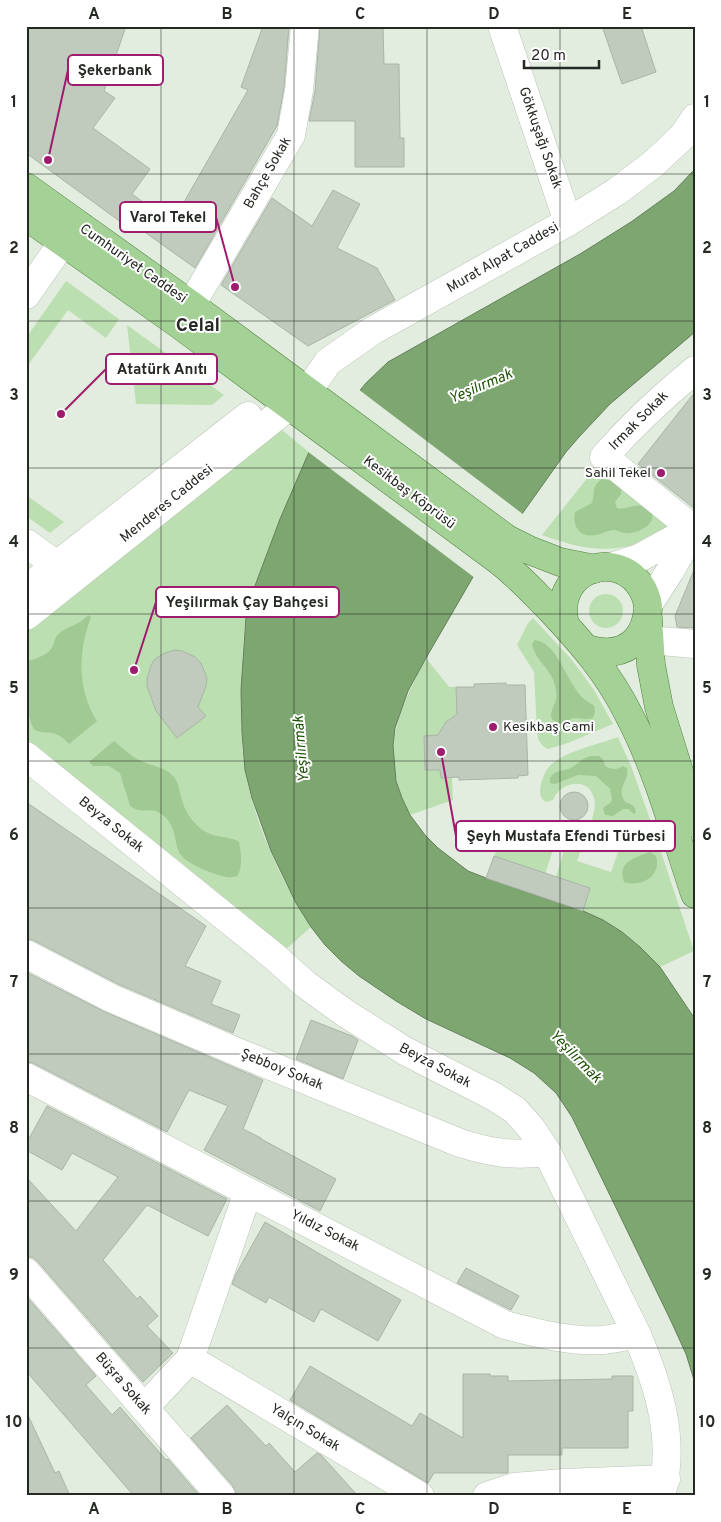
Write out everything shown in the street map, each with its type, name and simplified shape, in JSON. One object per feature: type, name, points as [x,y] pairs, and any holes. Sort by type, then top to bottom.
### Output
[{"type":"main road","name":"Cumhuriyet Caddesi","points":[[26,187],[191,306],[291,393]]},
{"type":"main road","name":"Cumhuriyet Caddesi","points":[[26,216],[291,393],[329,421]]},
{"type":"main road","name":"Kesikbaş Köprüsü","points":[[329,421],[501,548]]},
{"type":"main road","points":[[501,548],[529,550],[560,562],[622,571],[632,576],[640,584],[645,594],[651,665],[659,707],[695,823]]},
{"type":"main road","points":[[501,548],[515,573],[565,625],[610,680],[630,716],[664,800],[695,894]]},
{"type":"main road","points":[[565,625],[562,614],[567,590],[574,580],[584,573],[603,568]]},
{"type":"main road","points":[[586,649],[612,652],[624,648],[635,641],[648,621]]},
{"type":"street","name":"Bahçe Sokak","points":[[191,306],[291,135],[305,26]]},
{"type":"street","name":"Gökkuşağı Sokak","points":[[502,26],[568,222]]},
{"type":"street","name":"Murat Alpat Caddesi","points":[[291,393],[328,362],[372,331],[568,222],[616,192],[652,165],[683,136],[695,118]]},
{"type":"street","points":[[26,295],[63,242]]},
{"type":"street","name":"Irmak Sokak","points":[[694,528],[604,457],[628,430],[671,389],[695,370]]},
{"type":"street","name":"Menderes Caddesi","points":[[26,616],[66,571],[291,393]]},
{"type":"street","points":[[603,568],[639,558],[694,528]]},
{"type":"street","points":[[694,528],[670,572],[648,621],[695,644]]},
{"type":"street","points":[[26,543],[66,571]]},
{"type":"street","name":"Menderes Caddesi","points":[[26,589],[66,571]]},
{"type":"street","name":"Beyza Sokak","points":[[26,756],[305,984],[345,1013],[405,1051],[493,1096],[515,1110],[531,1128],[547,1152],[637,1335],[650,1366],[664,1413],[667,1450],[664,1488]]},
{"type":"street","name":"Şebboy Sokak","points":[[26,954],[111,998],[460,1143],[506,1154],[525,1155],[547,1152]]},
{"type":"street","name":"Yıldız Sokak","points":[[26,1077],[505,1325],[544,1335],[574,1339],[601,1340],[637,1335]]},
{"type":"street","points":[[144,1408],[190,1359],[248,1192]]},
{"type":"street","name":"Büşra Sokak","points":[[26,1272],[221,1496]]},
{"type":"street","name":"Yalçın Sokak","points":[[190,1359],[420,1496]]},
{"type":"street","points":[[487,1496],[514,1487],[564,1483],[664,1488]]},
{"type":"shaded area","points":[[66,281],[119,319],[106,338],[68,310],[26,368],[26,338]]},
{"type":"shaded area","points":[[127,325],[224,395],[212,405],[136,404]]},
{"type":"shaded area","points":[[271,421],[309,452],[254,589],[246,616],[244,642],[241,700],[242,735],[243,759],[249,791],[270,852],[289,891],[311,927],[276,958],[26,756],[26,616]]},
{"type":"shaded area","points":[[604,457],[682,520],[642,542],[624,547],[589,548],[542,535]]},
{"type":"shaded area","points":[[602,479],[613,481],[621,488],[621,494],[615,502],[617,508],[621,509],[639,505],[651,512],[652,521],[649,525],[640,531],[627,533],[614,530],[586,535],[578,530],[574,517],[575,512],[592,503],[595,487]]},
{"type":"shaded area","points":[[26,495],[64,522],[50,533],[26,516]]},
{"type":"shaded area","points":[[606,594],[613,595],[618,599],[622,604],[622,618],[618,623],[613,627],[606,628],[599,627],[594,623],[590,618],[589,611],[590,604],[594,599],[599,595]]},
{"type":"shaded area","points":[[88,615],[91,617],[82,656],[83,683],[90,709],[97,721],[69,744],[57,734],[39,732],[33,728],[26,711],[26,662],[46,654],[59,634],[82,621]]},
{"type":"shaded area","points":[[533,618],[572,660],[594,690],[613,724],[568,743],[548,749],[541,744],[537,732],[534,672],[517,645],[528,623]]},
{"type":"shaded area","points":[[535,640],[544,644],[552,651],[577,692],[594,705],[595,712],[593,718],[573,718],[562,724],[553,720],[551,715],[556,699],[555,686],[553,679],[534,650],[532,644]]},
{"type":"shaded area","points":[[426,658],[449,687],[456,687],[460,737],[424,736],[425,770],[440,770],[441,778],[452,778],[453,800],[410,815],[397,783],[393,750],[399,718]]},
{"type":"shaded area","points":[[618,737],[631,766],[651,822],[594,827],[592,822],[595,805],[594,798],[586,786],[580,784],[567,786],[553,800],[547,802],[542,799],[540,790],[542,779],[553,763],[576,751]]},
{"type":"shaded area","points":[[114,741],[137,759],[162,768],[175,778],[186,810],[200,828],[210,834],[239,842],[241,864],[237,876],[227,877],[215,874],[184,858],[177,846],[172,826],[165,817],[156,811],[140,810],[130,806],[120,773],[109,766],[93,766],[89,762]]},
{"type":"shaded area","points":[[591,756],[599,756],[603,759],[605,766],[610,768],[616,769],[623,766],[627,768],[627,777],[622,788],[622,797],[625,802],[634,806],[636,812],[634,814],[628,809],[623,809],[613,816],[605,815],[603,808],[612,799],[610,789],[596,776],[578,775],[555,784],[550,783],[550,778],[554,773],[571,768]]},
{"type":"shaded area","points":[[525,827],[534,836],[555,844],[545,874],[494,856],[504,831]]},
{"type":"shaded area","points":[[658,843],[694,951],[660,967],[624,936],[604,922],[583,911],[590,888],[556,877],[565,847],[580,852],[577,861],[611,872],[620,847]]},
{"type":"shaded area","points":[[650,852],[656,856],[657,863],[653,874],[644,881],[637,883],[624,882],[622,875],[625,865],[633,859]]},
{"type":"water","name":"Yeşilırmak","points":[[695,169],[695,332],[610,404],[579,437],[473,577],[408,691],[395,728],[393,746],[396,781],[402,798],[410,815],[425,835],[438,848],[468,871],[583,911],[603,920],[622,932],[660,967],[695,1019],[695,1383],[686,1354],[671,1321],[572,1117],[556,1093],[534,1073],[510,1058],[426,1019],[359,976],[325,945],[311,927],[296,903],[271,851],[252,798],[245,770],[241,690],[246,617],[253,591],[280,519],[309,452],[366,383],[388,362],[580,254],[631,222],[674,191]]},
{"type":"pier","points":[[358,389],[524,515],[475,578],[307,451]]},
{"type":"building","points":[[26,26],[126,26],[104,91],[115,98],[93,128],[150,169],[132,194],[172,223],[248,90],[241,87],[263,26],[289,26],[284,88],[277,126],[195,268],[132,223],[129,228],[26,153]]},
{"type":"building","points":[[320,26],[383,26],[384,64],[399,64],[400,138],[404,138],[404,167],[355,167],[355,121],[309,121],[315,91]]},
{"type":"building","points":[[602,26],[641,26],[656,72],[622,84]]},
{"type":"building","points":[[333,190],[360,204],[337,248],[377,268],[395,300],[308,346],[221,285],[272,198],[312,226]]},
{"type":"building","points":[[695,392],[695,509],[638,464]]},
{"type":"building","points":[[694,570],[695,628],[677,627],[675,616]]},
{"type":"building","points":[[175,650],[195,657],[201,663],[207,678],[198,707],[206,716],[177,738],[156,711],[147,686],[151,665],[155,659]]},
{"type":"building","name":"Kesikbaş Cami","points":[[506,683],[506,685],[525,685],[528,775],[518,776],[518,778],[459,780],[459,777],[441,778],[440,770],[425,770],[424,736],[438,735],[446,722],[457,714],[456,687],[474,687],[474,684]]},
{"type":"building","points":[[574,792],[584,796],[588,806],[584,816],[574,820],[564,816],[560,806],[564,796]]},
{"type":"building","points":[[26,802],[206,926],[185,966],[221,981],[211,1004],[240,1015],[233,1033],[118,984],[33,940],[26,939]]},
{"type":"building","points":[[494,856],[590,888],[583,911],[486,878]]},
{"type":"building","points":[[26,972],[105,1012],[263,1080],[243,1129],[336,1179],[320,1211],[204,1150],[228,1106],[189,1090],[167,1132],[33,1063],[26,1062]]},
{"type":"building","points":[[311,1020],[358,1040],[343,1079],[296,1059]]},
{"type":"building","points":[[47,1106],[227,1199],[208,1236],[147,1205],[103,1260],[137,1299],[140,1296],[158,1316],[147,1326],[173,1353],[143,1382],[38,1262],[32,1257],[26,1257],[26,1177],[76,1231],[118,1177],[72,1153],[62,1170],[26,1150],[26,1144]]},
{"type":"building","points":[[265,1222],[401,1300],[378,1341],[321,1309],[314,1322],[269,1297],[266,1303],[232,1284]]},
{"type":"building","points":[[466,1268],[519,1296],[511,1310],[457,1283]]},
{"type":"building","points":[[26,1296],[96,1376],[86,1385],[112,1415],[120,1407],[200,1496],[134,1496],[26,1371]]},
{"type":"building","points":[[310,1366],[412,1426],[420,1413],[463,1438],[463,1374],[508,1376],[508,1381],[612,1379],[612,1376],[633,1376],[633,1411],[628,1411],[628,1448],[562,1448],[562,1455],[508,1455],[508,1473],[434,1473],[428,1483],[290,1400]]},
{"type":"building","points":[[227,1405],[266,1446],[269,1443],[295,1472],[317,1453],[321,1455],[358,1496],[236,1496],[233,1486],[191,1438]]},
{"type":"building","points":[[26,1411],[55,1473],[59,1471],[70,1496],[26,1496]]},
{"type":"place","name":"Şekerbank","points":[[48,160]]},
{"type":"place","name":"Varol Tekel","points":[[235,287]]},
{"type":"place","name":"Atatürk Anıtı","points":[[61,414]]},
{"type":"place","name":"Sahil Tekel","points":[[661,473]]},
{"type":"place","name":"Yeşilırmak Çay Bahçesi","points":[[134,670]]},
{"type":"place","name":"Kesikbaş Cami","points":[[493,727]]},
{"type":"place","name":"Şeyh Mustafa Efendi Türbesi","points":[[441,752]]},
{"type":"district","name":"Celal","points":[[198,326]]}]
